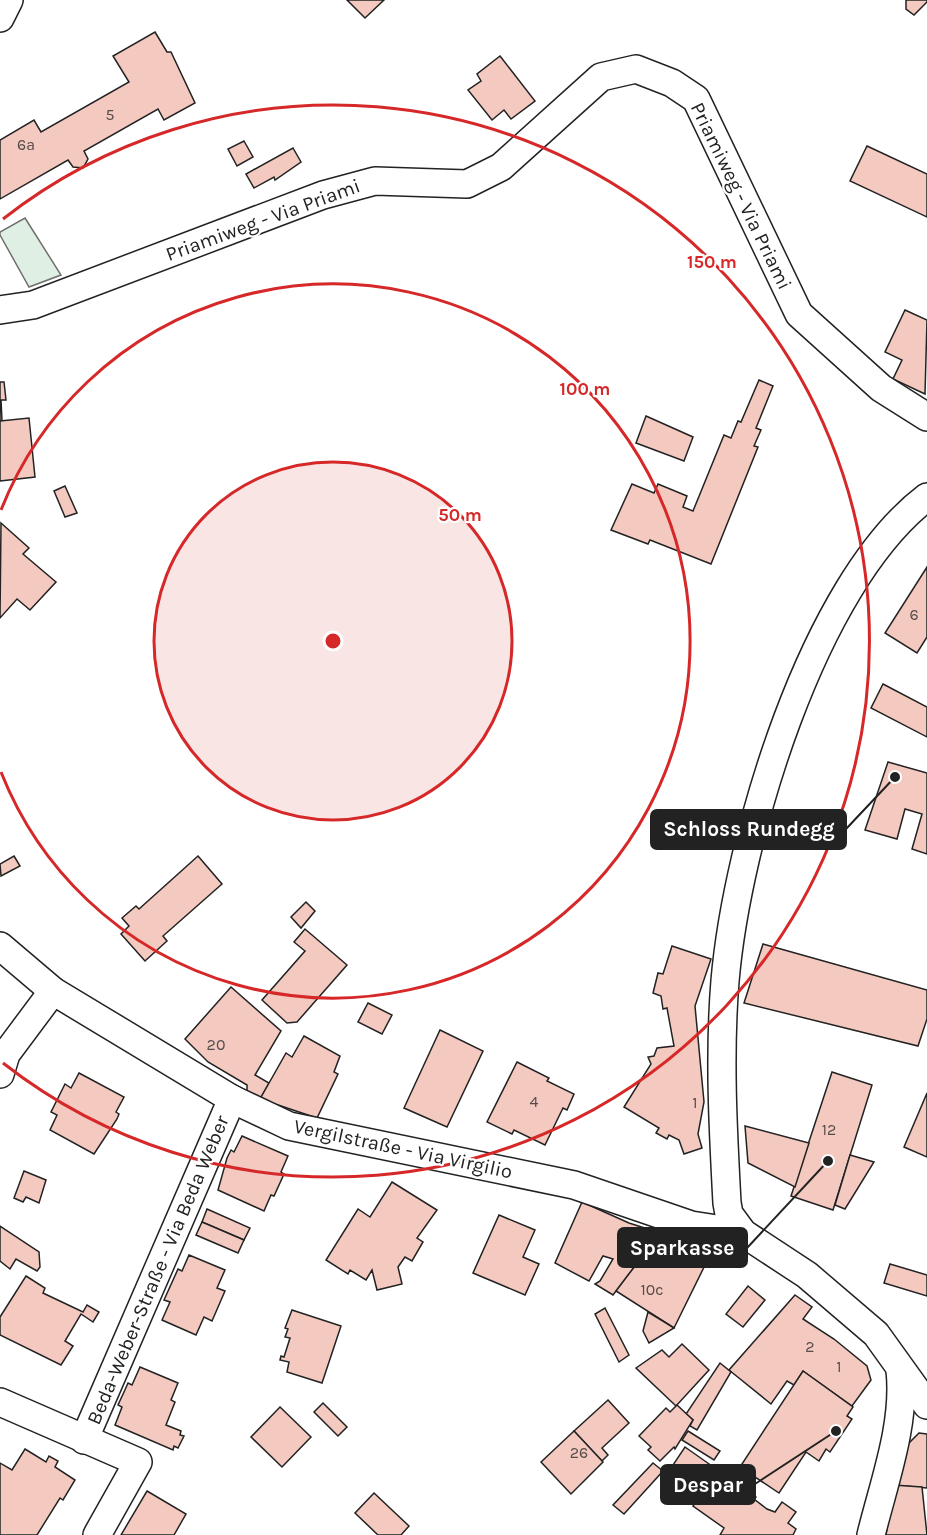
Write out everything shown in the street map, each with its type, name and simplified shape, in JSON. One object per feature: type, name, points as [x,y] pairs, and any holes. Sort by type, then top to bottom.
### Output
[{"type":"street","points":[[0,18],[9,0]]},
{"type":"street","name":"Priamiweg - Via Priami","points":[[0,310],[33,305],[322,195],[375,181],[467,184],[501,167],[601,77],[636,69],[672,83],[696,99],[799,314],[881,388],[927,417]]},
{"type":"street","points":[[927,497],[904,514],[864,565],[823,639],[796,699],[763,795],[737,893],[725,979],[721,1052],[729,1214],[743,1233],[807,1275],[868,1327],[890,1351],[900,1370],[927,1405]]},
{"type":"street","name":"Vergilstraße - Via Virgilio","points":[[0,946],[52,991],[232,1099],[290,1126],[574,1185],[691,1226],[743,1233]]},
{"type":"street","points":[[2,1060],[52,991]]},
{"type":"street","name":"Beda-Weber-Straße - Via Beda Weber","points":[[84,1440],[232,1099]]},
{"type":"street","points":[[871,1535],[899,1418],[902,1394],[900,1370]]},
{"type":"street","points":[[0,1402],[138,1462],[97,1535]]},
{"type":"green space","points":[[25,218],[61,275],[29,287],[0,235],[0,232]]},
{"type":"building","points":[[347,0],[384,0],[365,18]]},
{"type":"building","points":[[906,0],[927,0],[927,2],[914,15],[906,9]]},
{"type":"building","points":[[155,32],[167,52],[171,52],[195,103],[164,120],[158,109],[84,151],[88,159],[83,168],[73,167],[68,160],[0,199],[0,140],[34,120],[41,132],[129,82],[113,56]]},
{"type":"building","points":[[500,56],[535,101],[511,119],[504,110],[492,120],[468,90],[481,81],[477,74]]},
{"type":"building","points":[[244,141],[253,157],[237,166],[228,149]]},
{"type":"building","points":[[867,146],[927,174],[927,217],[850,181]]},
{"type":"building","points":[[293,148],[301,162],[275,180],[274,177],[254,188],[246,174]]},
{"type":"building","points":[[905,310],[927,320],[925,394],[893,379],[902,360],[885,352]]},
{"type":"building","points":[[759,380],[773,386],[756,428],[761,430],[754,446],[758,447],[711,564],[650,540],[648,544],[611,530],[632,484],[654,493],[658,484],[687,496],[683,507],[693,511],[724,435],[731,438],[738,421],[741,422]]},
{"type":"building","points":[[0,382],[4,382],[6,400],[1,400],[2,421],[0,421]]},
{"type":"building","points":[[646,416],[693,437],[684,461],[636,443]]},
{"type":"building","points":[[29,418],[35,477],[0,481],[0,421]]},
{"type":"building","points":[[65,486],[77,513],[65,517],[54,491]]},
{"type":"building","points":[[1,523],[29,548],[23,554],[56,582],[30,610],[17,599],[0,618]]},
{"type":"building","points":[[927,567],[927,637],[917,653],[885,633]]},
{"type":"building","points":[[883,684],[927,707],[927,737],[871,708]]},
{"type":"building","points":[[888,762],[927,773],[927,854],[912,849],[922,814],[905,809],[897,839],[865,830]]},
{"type":"building","points":[[14,856],[20,866],[1,876],[0,864]]},
{"type":"building","points":[[198,856],[222,884],[163,936],[167,941],[145,961],[121,934],[129,926],[122,918],[136,906],[139,909]]},
{"type":"building","points":[[306,902],[315,911],[301,928],[291,917]]},
{"type":"building","points":[[305,929],[347,965],[297,1022],[287,1023],[262,1000],[305,951],[294,942]]},
{"type":"building","points":[[763,944],[927,990],[927,1019],[918,1046],[744,1003]]},
{"type":"building","points":[[672,946],[711,959],[695,1006],[704,1102],[698,1134],[702,1148],[684,1154],[679,1140],[669,1135],[667,1139],[656,1133],[659,1128],[624,1107],[651,1064],[648,1057],[654,1056],[657,1048],[674,1046],[667,1008],[663,1009],[661,996],[653,993],[658,973],[663,974]]},
{"type":"building","points":[[231,987],[281,1031],[255,1075],[269,1083],[260,1099],[247,1092],[247,1085],[208,1062],[185,1039]]},
{"type":"building","points":[[368,1003],[392,1015],[382,1034],[358,1022]]},
{"type":"building","points":[[440,1030],[483,1051],[447,1127],[404,1108]]},
{"type":"building","points":[[304,1036],[340,1056],[334,1072],[338,1074],[317,1118],[260,1099],[286,1053],[292,1057]]},
{"type":"building","points":[[517,1062],[549,1078],[547,1081],[574,1094],[567,1110],[563,1108],[545,1145],[514,1130],[512,1134],[487,1122]]},
{"type":"building","points":[[832,1072],[872,1085],[833,1210],[791,1196]]},
{"type":"building","points":[[79,1073],[124,1097],[116,1112],[119,1114],[117,1119],[94,1154],[50,1130],[57,1115],[51,1112],[65,1084],[71,1088]]},
{"type":"building","points":[[927,1093],[927,1157],[904,1147]]},
{"type":"building","points":[[745,1126],[809,1143],[795,1187],[748,1163]]},
{"type":"building","points":[[242,1136],[288,1156],[281,1172],[284,1174],[264,1211],[218,1190],[227,1158],[231,1150],[234,1152]]},
{"type":"building","points":[[850,1155],[874,1162],[845,1209],[835,1205]]},
{"type":"building","points":[[24,1171],[46,1180],[39,1203],[26,1197],[23,1202],[14,1198]]},
{"type":"building","points":[[392,1182],[437,1210],[417,1238],[423,1242],[412,1261],[405,1257],[398,1267],[402,1284],[377,1290],[372,1270],[366,1280],[350,1270],[348,1274],[326,1260],[358,1209],[370,1217]]},
{"type":"building","points":[[582,1202],[651,1230],[635,1266],[613,1295],[595,1284],[600,1281],[613,1259],[603,1256],[589,1281],[555,1263]]},
{"type":"building","points":[[207,1209],[250,1228],[244,1240],[202,1222]]},
{"type":"building","points":[[499,1215],[535,1230],[523,1257],[539,1264],[525,1295],[473,1273]]},
{"type":"building","points":[[202,1222],[244,1240],[238,1253],[196,1235]]},
{"type":"building","points":[[0,1226],[39,1252],[40,1267],[37,1271],[16,1259],[10,1269],[0,1261]]},
{"type":"building","points":[[651,1230],[711,1253],[674,1328],[616,1291],[635,1266]]},
{"type":"building","points":[[189,1255],[225,1270],[217,1288],[225,1291],[212,1321],[204,1317],[196,1335],[162,1320],[170,1302],[164,1300],[178,1269],[182,1271]]},
{"type":"building","points":[[890,1264],[927,1275],[927,1296],[884,1283]]},
{"type":"building","points":[[26,1276],[45,1288],[43,1293],[83,1312],[87,1305],[99,1312],[93,1322],[81,1314],[65,1341],[73,1346],[61,1365],[0,1335],[0,1317]]},
{"type":"building","points":[[748,1286],[765,1300],[743,1327],[726,1314]]},
{"type":"building","points":[[795,1295],[812,1307],[803,1319],[834,1339],[867,1366],[871,1380],[852,1406],[803,1371],[794,1385],[787,1381],[771,1404],[729,1370]]},
{"type":"building","points":[[605,1308],[629,1355],[619,1362],[595,1314]]},
{"type":"building","points":[[292,1310],[341,1326],[322,1383],[287,1372],[289,1362],[280,1360],[281,1356],[284,1357],[290,1338],[285,1337],[288,1329],[285,1328]]},
{"type":"building","points":[[648,1312],[674,1328],[649,1343],[643,1331]]},
{"type":"building","points":[[682,1344],[709,1370],[676,1406],[636,1368],[662,1350],[669,1357]]},
{"type":"building","points":[[720,1363],[731,1372],[697,1430],[690,1426],[693,1420],[686,1414]]},
{"type":"building","points":[[140,1367],[178,1383],[171,1400],[175,1402],[166,1425],[181,1431],[180,1435],[184,1436],[178,1448],[174,1446],[173,1450],[115,1425],[122,1407],[118,1405],[128,1383],[132,1385]]},
{"type":"building","points":[[803,1371],[853,1407],[847,1416],[852,1419],[830,1452],[826,1449],[819,1461],[806,1452],[779,1493],[740,1467]]},
{"type":"building","points":[[608,1400],[629,1423],[602,1448],[608,1455],[602,1461],[574,1431]]},
{"type":"building","points":[[323,1403],[347,1427],[338,1436],[314,1412]]},
{"type":"building","points":[[677,1405],[693,1420],[675,1449],[674,1447],[660,1461],[648,1450],[651,1447],[639,1436],[666,1408],[670,1412]]},
{"type":"building","points":[[280,1407],[311,1437],[282,1467],[251,1437]]},
{"type":"building","points":[[574,1431],[603,1462],[571,1494],[541,1462]]},
{"type":"building","points":[[688,1431],[720,1451],[714,1460],[682,1440]]},
{"type":"building","points":[[919,1433],[927,1434],[927,1488],[893,1485],[906,1446]]},
{"type":"building","points":[[685,1447],[756,1497],[754,1499],[767,1509],[775,1512],[782,1502],[796,1512],[788,1523],[796,1529],[793,1535],[720,1535],[724,1528],[693,1506],[698,1499],[694,1496],[689,1503],[661,1483]]},
{"type":"building","points":[[25,1449],[46,1462],[49,1456],[58,1461],[55,1467],[75,1480],[63,1500],[60,1498],[37,1535],[0,1535],[0,1463],[12,1470]]},
{"type":"building","points":[[653,1463],[663,1471],[624,1514],[613,1505]]},
{"type":"building","points":[[893,1485],[922,1487],[927,1535],[886,1535]]},
{"type":"building","points":[[147,1491],[186,1514],[174,1535],[121,1535]]},
{"type":"building","points":[[374,1493],[409,1526],[401,1535],[378,1535],[355,1513]]},
{"type":"place","name":"Schloss Rundegg","points":[[895,777]]},
{"type":"place","name":"Sparkasse","points":[[828,1161]]},
{"type":"place","name":"Despar","points":[[836,1431]]}]
